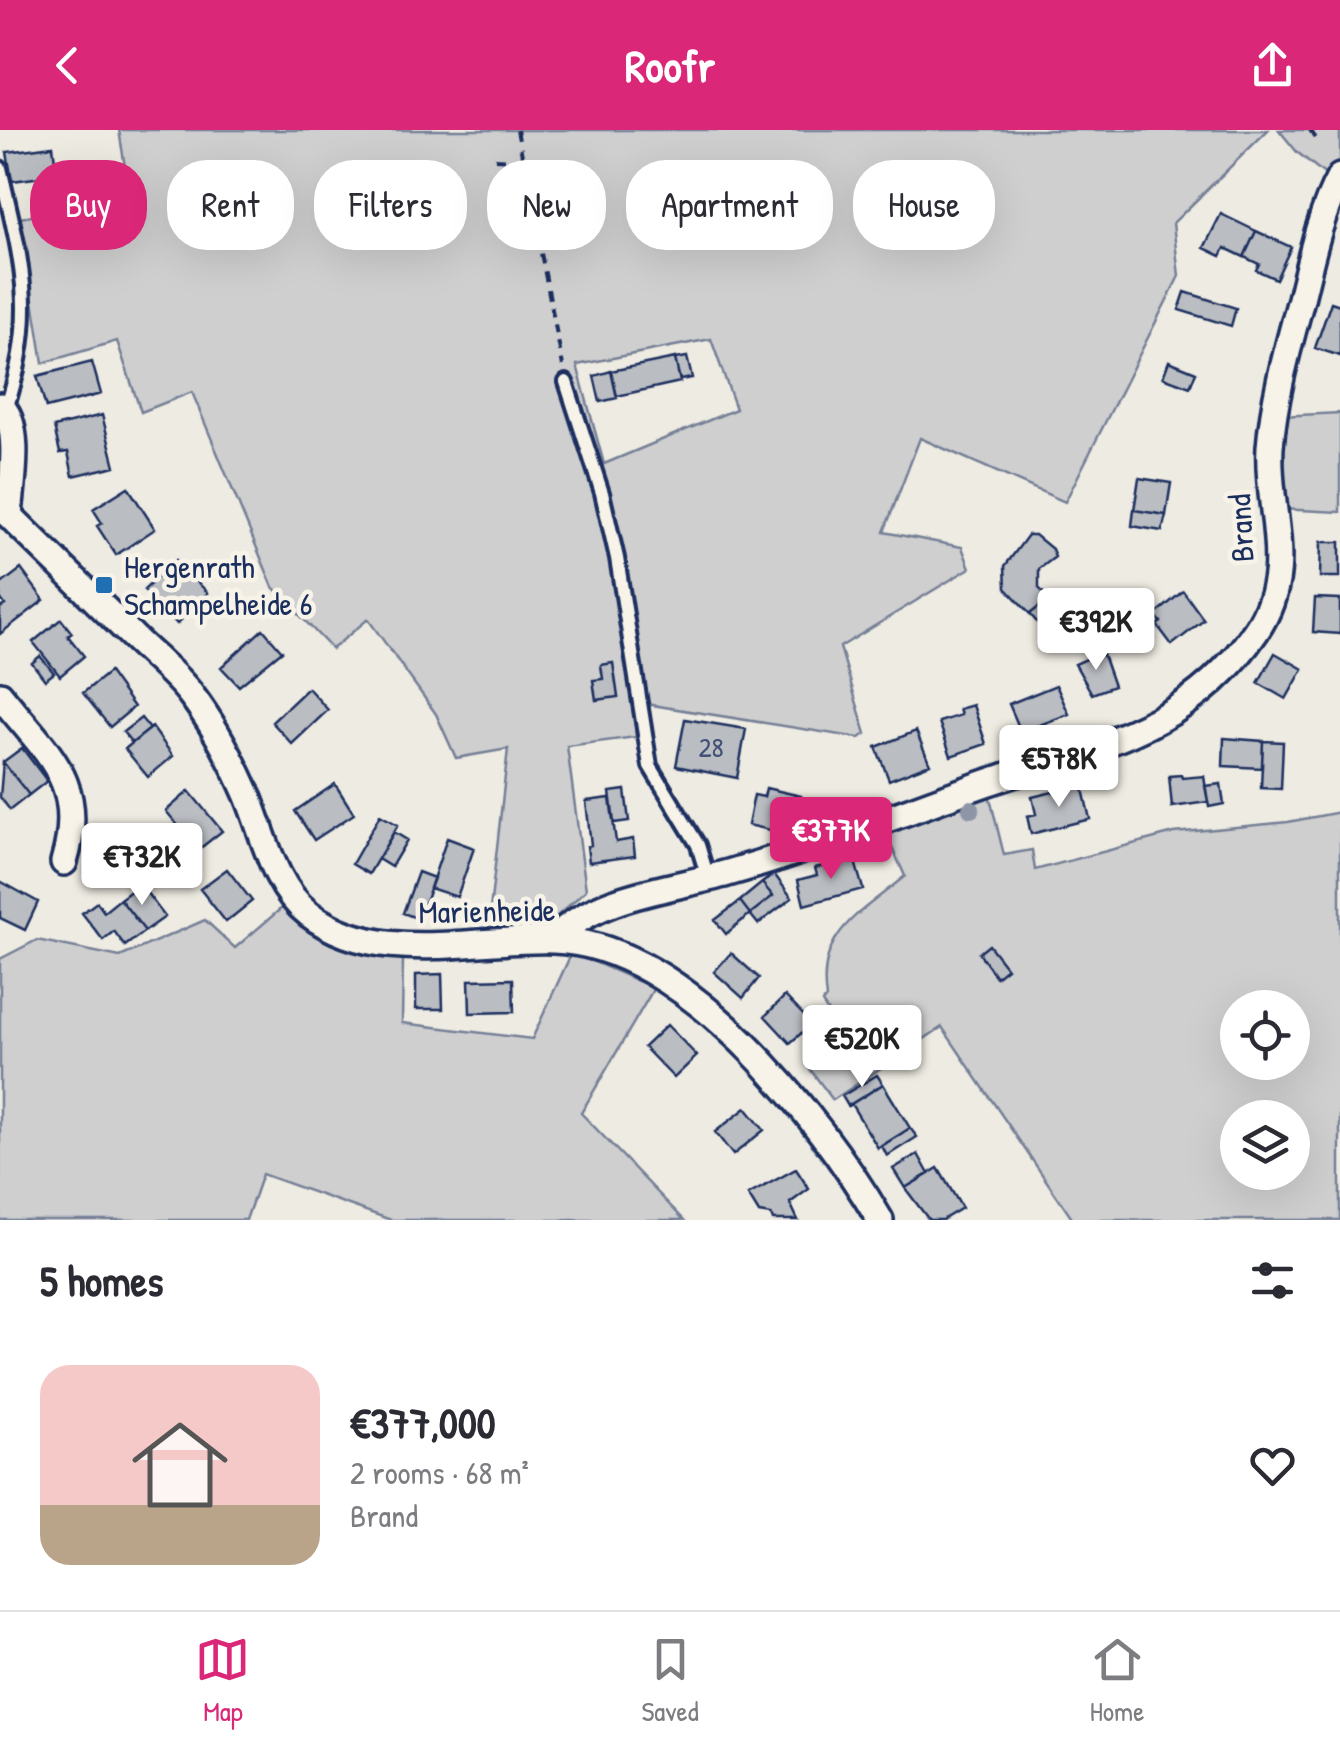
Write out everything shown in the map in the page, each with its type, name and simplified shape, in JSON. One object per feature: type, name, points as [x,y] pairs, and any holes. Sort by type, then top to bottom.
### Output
[{"type":"street","name":"Brand","points":[[554,940],[573,921],[600,906],[708,878],[1106,746],[1198,696],[1226,671],[1258,628],[1274,589],[1280,553],[1270,452],[1275,398],[1312,255],[1340,177]]},
{"type":"street","points":[[3,408],[12,424],[14,460],[4,520]]},
{"type":"street","name":"Marienheide","points":[[4,520],[190,693],[220,736],[248,795],[274,867],[308,912],[340,931],[409,946],[554,940],[602,947],[671,984],[755,1050],[860,1186],[880,1220]]},
{"type":"street","points":[[0,695],[65,777],[74,828],[64,862]]},
{"type":"lane","points":[[0,168],[25,288],[26,338],[3,408]]},
{"type":"lane","points":[[566,382],[602,493],[613,542],[650,766],[698,844],[708,878]]},
{"type":"path","points":[[517,130],[522,160]]},
{"type":"path","points":[[1310,130],[1317,140]]},
{"type":"path","points":[[495,159],[512,160]]},
{"type":"path","points":[[540,250],[566,382]]},
{"type":"shaded area","points":[[119,130],[1268,130],[1173,223],[1179,276],[1065,502],[920,438],[884,532],[962,547],[970,568],[840,647],[866,734],[859,738],[633,702],[636,737],[567,746],[586,890],[544,928],[488,928],[508,749],[456,758],[436,714],[368,619],[332,649],[273,587],[192,392],[141,412],[117,341],[43,363],[20,218],[30,216],[30,250],[147,250],[147,160],[124,160]],"holes":[[[711,339],[736,409],[604,464],[577,365]]]},
{"type":"shaded area","points":[[1279,130],[1340,130],[1340,164],[1327,176],[1297,152]]},
{"type":"shaded area","points":[[1340,413],[1340,512],[1279,509],[1279,416]]},
{"type":"shaded area","points":[[989,794],[1004,855],[1032,850],[1035,870],[1174,833],[1288,822],[1340,812],[1340,1220],[1073,1220],[942,1027],[833,1100],[810,1069],[830,1015],[822,1003],[826,998],[828,956],[845,926],[905,876],[884,830]]},
{"type":"shaded area","points":[[284,906],[311,931],[337,946],[403,959],[402,1023],[532,1039],[572,952],[654,988],[581,1113],[684,1220],[391,1220],[262,1174],[246,1220],[0,1220],[0,959],[37,940],[120,957],[205,920],[235,948]]},
{"type":"building","points":[[53,146],[55,160],[30,160],[30,179],[12,181],[7,152]]},
{"type":"building","points":[[1221,214],[1256,231],[1244,257],[1225,248],[1221,256],[1204,248]]},
{"type":"building","points":[[1256,231],[1291,247],[1276,279],[1256,270],[1259,264],[1244,257]]},
{"type":"building","points":[[1185,292],[1236,308],[1231,326],[1179,310]]},
{"type":"building","points":[[1331,302],[1340,305],[1340,356],[1315,348]]},
{"type":"building","points":[[687,357],[692,378],[680,380],[675,359]]},
{"type":"building","points":[[675,358],[680,382],[617,396],[611,371]]},
{"type":"building","points":[[1169,361],[1196,372],[1190,387],[1163,377]]},
{"type":"building","points":[[92,362],[101,394],[46,408],[37,376]]},
{"type":"building","points":[[611,371],[617,398],[600,402],[594,376]]},
{"type":"building","points":[[102,415],[115,466],[73,476],[68,452],[60,453],[54,427]]},
{"type":"building","points":[[1139,478],[1171,483],[1166,515],[1134,510]]},
{"type":"building","points":[[128,487],[155,529],[116,555],[97,526],[102,523],[93,509]]},
{"type":"building","points":[[1134,510],[1166,515],[1162,531],[1132,526]]},
{"type":"building","points":[[1028,535],[1035,535],[1052,549],[1055,557],[1039,569],[1039,588],[1049,599],[1030,614],[1006,588],[1005,566]]},
{"type":"building","points":[[1321,542],[1340,542],[1340,577],[1320,577]]},
{"type":"building","points":[[176,560],[208,593],[177,624],[144,590]]},
{"type":"building","points":[[21,569],[44,600],[0,634],[0,608],[5,605],[0,598],[0,585]]},
{"type":"building","points":[[1183,591],[1204,620],[1172,645],[1157,625],[1161,622],[1155,615]]},
{"type":"building","points":[[1315,598],[1340,599],[1340,634],[1313,632]]},
{"type":"building","points":[[1049,599],[1064,618],[1046,633],[1030,614]]},
{"type":"building","points":[[61,619],[72,633],[68,636],[84,656],[60,676],[33,642]]},
{"type":"building","points":[[263,629],[282,651],[239,686],[221,667]]},
{"type":"building","points":[[1102,652],[1114,686],[1092,694],[1075,664]]},
{"type":"building","points":[[1275,653],[1303,669],[1286,699],[1258,683]]},
{"type":"building","points":[[40,656],[54,673],[45,680],[32,663]]},
{"type":"building","points":[[613,663],[618,697],[596,700],[593,680],[603,679],[601,665]]},
{"type":"building","points":[[109,672],[134,707],[110,727],[83,693]]},
{"type":"building","points":[[1056,685],[1069,714],[1021,732],[1009,704]]},
{"type":"building","points":[[308,688],[328,710],[292,744],[272,722]]},
{"type":"building","points":[[973,705],[986,744],[951,756],[939,722],[961,715],[959,709]]},
{"type":"building","points":[[141,718],[150,729],[132,743],[123,732]]},
{"type":"building","points":[[685,719],[746,729],[737,778],[676,766]]},
{"type":"building","points":[[152,727],[173,756],[148,777],[125,749]]},
{"type":"building","points":[[916,731],[930,764],[889,780],[876,747]]},
{"type":"building","points":[[1224,738],[1263,741],[1262,768],[1223,766]]},
{"type":"building","points":[[1263,741],[1283,742],[1281,789],[1261,788]]},
{"type":"building","points":[[22,748],[47,781],[29,795],[3,762]]},
{"type":"building","points":[[3,762],[29,795],[10,810],[0,797]]},
{"type":"building","points":[[1169,776],[1204,776],[1208,802],[1172,807]]},
{"type":"building","points":[[335,784],[354,814],[314,840],[295,811]]},
{"type":"building","points":[[1221,784],[1224,804],[1209,807],[1205,786]]},
{"type":"building","points":[[1082,785],[1090,819],[1031,834],[1027,816],[1036,814],[1032,797]]},
{"type":"building","points":[[766,788],[801,796],[793,835],[748,825],[754,795],[764,797]]},
{"type":"building","points":[[625,790],[629,821],[614,823],[610,792]]},
{"type":"building","points":[[189,791],[222,831],[198,850],[166,811]]},
{"type":"building","points":[[610,798],[616,842],[633,839],[635,856],[589,862],[586,801]]},
{"type":"building","points":[[380,815],[398,825],[369,874],[352,864]]},
{"type":"building","points":[[394,832],[407,840],[391,867],[378,859]]},
{"type":"building","points":[[447,838],[474,848],[457,897],[430,888]]},
{"type":"building","points":[[854,858],[863,889],[804,905],[798,880],[817,875],[815,868]]},
{"type":"building","points":[[227,869],[252,901],[226,922],[200,889]]},
{"type":"building","points":[[418,872],[434,878],[419,919],[403,913]]},
{"type":"building","points":[[774,874],[792,898],[758,924],[750,914],[773,896],[762,883]]},
{"type":"building","points":[[0,881],[38,902],[25,930],[0,918]]},
{"type":"building","points":[[762,883],[773,896],[750,914],[740,901]]},
{"type":"building","points":[[140,884],[165,917],[145,931],[120,899]]},
{"type":"building","points":[[120,899],[145,931],[125,946],[114,931],[103,940],[82,913],[97,902],[104,912]]},
{"type":"building","points":[[740,901],[750,914],[726,934],[715,920]]},
{"type":"building","points":[[989,945],[1007,968],[996,977],[979,953]]},
{"type":"building","points":[[731,953],[759,978],[743,998],[714,972]]},
{"type":"building","points":[[442,974],[443,1009],[416,1009],[416,975]]},
{"type":"building","points":[[513,979],[514,1012],[470,1013],[469,980]]},
{"type":"building","points":[[785,996],[812,1024],[790,1043],[765,1016]]},
{"type":"building","points":[[667,1025],[697,1056],[674,1078],[644,1047]]},
{"type":"building","points":[[877,1075],[883,1084],[848,1106],[842,1096]]},
{"type":"building","points":[[883,1084],[910,1128],[878,1148],[851,1104]]},
{"type":"building","points":[[746,1108],[764,1130],[733,1155],[715,1132]]},
{"type":"building","points":[[910,1128],[917,1137],[887,1156],[882,1146]]},
{"type":"building","points":[[918,1154],[929,1174],[905,1188],[893,1169]]},
{"type":"building","points":[[938,1168],[962,1208],[942,1220],[929,1220],[905,1188]]},
{"type":"building","points":[[796,1169],[809,1189],[790,1203],[798,1220],[773,1220],[771,1215],[759,1213],[748,1195]]},
{"type":"place","name":"Hergenrath Schampelheide 6","points":[[104,585]]}]
